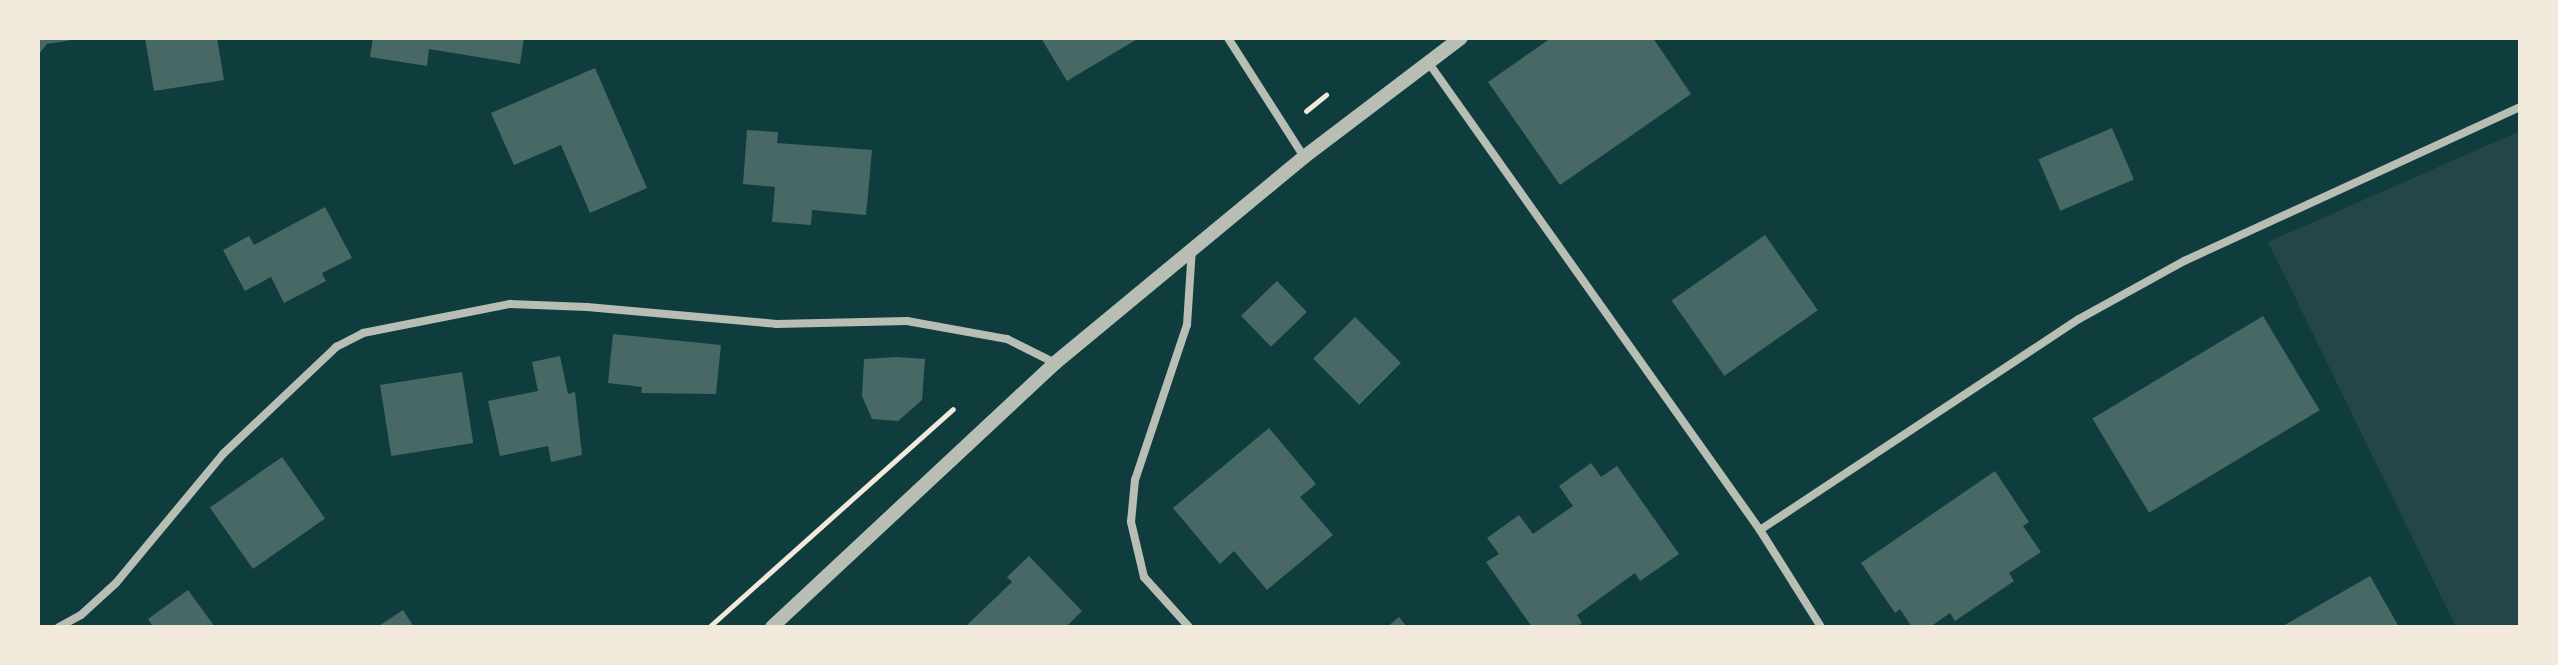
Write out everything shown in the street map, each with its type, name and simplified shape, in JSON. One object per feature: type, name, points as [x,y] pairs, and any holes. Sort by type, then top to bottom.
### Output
[{"type":"street","points":[[1228,38],[1304,157]]},
{"type":"street","points":[[772,627],[1055,363],[1304,157],[1461,38]]},
{"type":"street","points":[[1428,62],[1760,530],[1821,627]]},
{"type":"street","points":[[1760,530],[2079,319],[2171,268],[2520,107]]},
{"type":"street","points":[[1189,627],[1144,577],[1131,522],[1135,480],[1187,325],[1192,247]]},
{"type":"street","points":[[59,627],[81,615],[116,583],[223,454],[336,347],[363,333],[510,304],[587,307],[776,324],[907,321],[1007,339],[1055,363]]},
{"type":"shaded area","points":[[2520,131],[2520,627],[2456,627],[2268,242]]},
{"type":"building","points":[[38,38],[72,40],[47,44],[38,55]]},
{"type":"building","points":[[145,38],[217,38],[224,80],[154,91]]},
{"type":"building","points":[[373,38],[524,38],[520,64],[429,49],[427,66],[370,57]]},
{"type":"building","points":[[1041,38],[1139,38],[1067,81]]},
{"type":"building","points":[[1551,38],[1653,38],[1691,94],[1560,185],[1488,82]]},
{"type":"building","points":[[595,68],[647,188],[590,213],[561,145],[514,165],[491,113]]},
{"type":"building","points":[[2112,128],[2134,180],[2060,211],[2038,159]]},
{"type":"building","points":[[747,130],[778,132],[777,143],[872,150],[866,215],[812,210],[811,225],[772,222],[775,187],[743,184]]},
{"type":"building","points":[[325,207],[352,258],[322,273],[326,281],[284,303],[271,277],[245,291],[223,250],[249,236],[254,245]]},
{"type":"building","points":[[1765,235],[1818,310],[1724,376],[1672,300]]},
{"type":"building","points":[[1277,281],[1307,312],[1271,347],[1241,316]]},
{"type":"building","points":[[2263,316],[2320,410],[2149,513],[2092,418]]},
{"type":"building","points":[[1355,317],[1401,363],[1359,405],[1313,359]]},
{"type":"building","points":[[613,334],[721,345],[716,394],[641,393],[642,387],[608,383]]},
{"type":"building","points":[[560,356],[568,394],[575,392],[582,455],[551,462],[548,446],[500,456],[488,401],[538,391],[532,362]]},
{"type":"building","points":[[864,359],[925,359],[922,400],[898,421],[872,419],[862,396]]},
{"type":"building","points":[[462,372],[473,443],[391,456],[380,385]]},
{"type":"building","points":[[1269,428],[1316,484],[1300,497],[1333,535],[1267,590],[1234,551],[1220,564],[1173,508]]},
{"type":"building","points":[[282,457],[325,518],[253,569],[210,507]]},
{"type":"building","points":[[1591,463],[1601,477],[1617,466],[1679,554],[1640,581],[1635,573],[1577,615],[1582,623],[1576,627],[1532,627],[1486,562],[1499,554],[1487,538],[1519,515],[1533,534],[1573,506],[1559,486]]},
{"type":"building","points":[[1995,471],[2029,522],[2023,526],[2041,552],[2009,573],[2014,581],[1955,621],[1950,613],[1930,627],[1912,627],[1900,609],[1895,613],[1861,563]]},
{"type":"building","points":[[1029,556],[1082,611],[1066,627],[965,627],[1012,582],[1007,577]]},
{"type":"building","points":[[2370,576],[2399,627],[2281,627]]},
{"type":"building","points":[[188,590],[215,627],[153,627],[148,619]]},
{"type":"building","points":[[403,610],[414,627],[377,627]]},
{"type":"building","points":[[1399,617],[1407,627],[1387,627]]}]
